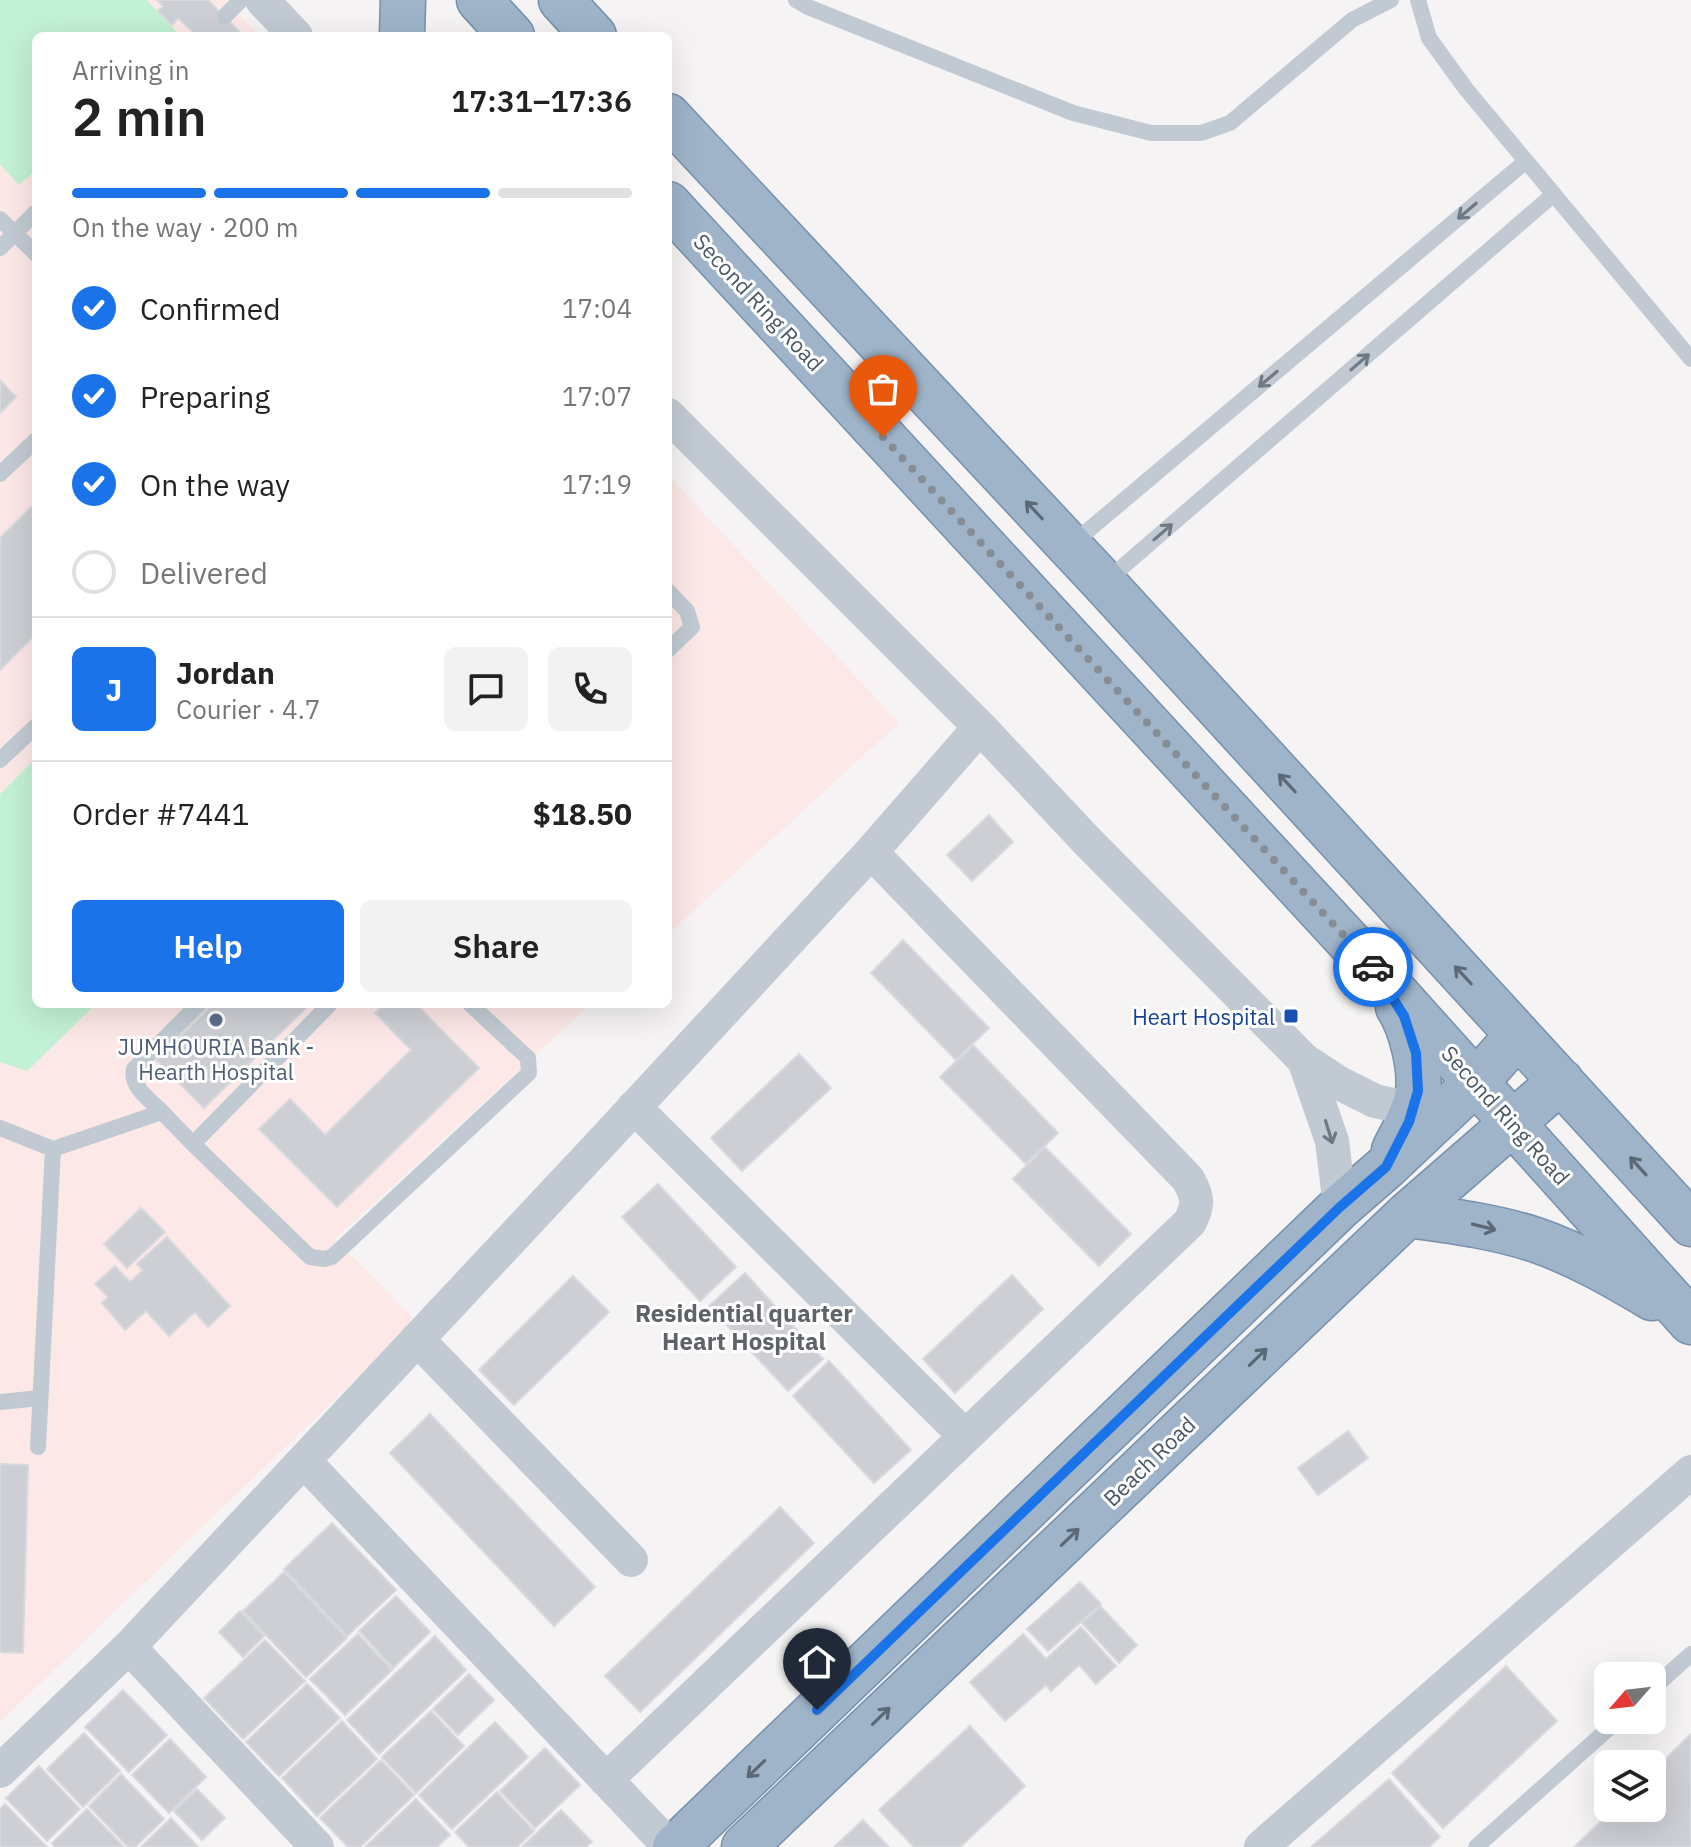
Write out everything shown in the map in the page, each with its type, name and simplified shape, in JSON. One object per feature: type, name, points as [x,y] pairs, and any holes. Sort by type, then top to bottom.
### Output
[{"type":"highway","points":[[402,32],[403,0]]},
{"type":"highway","points":[[479,0],[508,32]]},
{"type":"highway","points":[[561,0],[590,32]]},
{"type":"highway","points":[[672,120],[1104,583],[1691,1224]]},
{"type":"highway","name":"Second Ring Road","points":[[672,208],[1376,971],[1691,1324]]},
{"type":"highway","points":[[1376,971],[1404,1016],[1416,1053],[1418,1091],[1409,1122],[1386,1167]]},
{"type":"highway","points":[[673,1847],[1340,1207],[1476,1082],[1518,1035]]},
{"type":"highway","name":"Beach Road","points":[[744,1847],[1407,1215],[1561,1081]]},
{"type":"highway","points":[[1407,1215],[1472,1223],[1535,1240],[1596,1265],[1691,1324]]},
{"type":"street","points":[[240,4],[289,32]]},
{"type":"street","points":[[672,419],[980,727],[1087,841],[1304,1060],[1339,1083],[1375,1101],[1412,1109]]},
{"type":"street","points":[[0,1771],[129,1647],[304,1461],[871,852],[980,727]]},
{"type":"street","points":[[606,1780],[1190,1222],[1197,1207],[1196,1192],[1188,1179],[871,852]]},
{"type":"street","points":[[1304,1060],[1332,1141],[1340,1207]]},
{"type":"street","points":[[634,1107],[965,1436]]},
{"type":"street","points":[[417,1339],[631,1560]]},
{"type":"street","points":[[304,1461],[673,1847]]},
{"type":"street","points":[[1261,1847],[1691,1472]]},
{"type":"street","points":[[129,1647],[307,1843]]},
{"type":"lane","points":[[805,2],[1073,113],[1151,133],[1201,133],[1230,123],[1352,20],[1391,0]]},
{"type":"lane","points":[[1418,0],[1429,38],[1466,89],[1691,359]]},
{"type":"lane","points":[[1068,547],[1526,161]]},
{"type":"lane","points":[[1104,583],[1554,194]]},
{"type":"lane","points":[[0,248],[32,216]]},
{"type":"lane","points":[[0,219],[32,250]]},
{"type":"lane","points":[[0,474],[32,444]]},
{"type":"lane","points":[[672,595],[687,611],[692,627],[672,646]]},
{"type":"lane","points":[[0,760],[32,730]]},
{"type":"lane","points":[[195,1008],[134,1069],[132,1078],[135,1085],[310,1257],[324,1259],[332,1257],[529,1073],[528,1058],[474,1008]]},
{"type":"lane","points":[[193,1144],[326,1008]]},
{"type":"lane","points":[[0,1128],[53,1149],[162,1112]]},
{"type":"lane","points":[[38,1447],[53,1149]]},
{"type":"lane","points":[[0,1402],[40,1398]]},
{"type":"lane","points":[[1666,1676],[1691,1654]]},
{"type":"lane","points":[[1476,1847],[1602,1734]]},
{"type":"shaded area","points":[[0,0],[225,0],[255,32],[32,32],[32,1008],[587,1008],[335,1239],[416,1321],[0,1722]]},
{"type":"shaded area","points":[[672,479],[899,723],[672,930]]},
{"type":"green space","points":[[0,0],[147,0],[176,32],[32,32],[32,174],[19,185],[0,164]]},
{"type":"green space","points":[[32,762],[32,1008],[92,1008],[27,1071],[0,1062],[0,794]]},
{"type":"building","points":[[157,0],[208,0],[240,32],[193,32],[178,18],[172,25],[158,11],[163,6]]},
{"type":"building","points":[[0,380],[16,397],[0,413]]},
{"type":"building","points":[[32,506],[32,638],[0,670],[0,538]]},
{"type":"building","points":[[989,815],[1013,842],[972,881],[947,855]]},
{"type":"building","points":[[903,940],[989,1028],[956,1060],[871,973]]},
{"type":"building","points":[[209,1008],[306,1008],[204,1108],[156,1060]]},
{"type":"building","points":[[380,1008],[420,1008],[479,1068],[337,1207],[259,1129],[290,1099],[325,1135],[411,1050],[375,1013]]},
{"type":"building","points":[[973,1045],[1058,1133],[1026,1164],[940,1077]]},
{"type":"building","points":[[799,1054],[831,1088],[742,1171],[711,1138]]},
{"type":"building","points":[[1045,1147],[1131,1234],[1099,1266],[1013,1179]]},
{"type":"building","points":[[658,1184],[736,1267],[700,1301],[622,1217]]},
{"type":"building","points":[[141,1208],[165,1232],[127,1268],[104,1244]]},
{"type":"building","points":[[167,1237],[230,1306],[208,1327],[195,1312],[169,1336],[146,1311],[125,1330],[102,1303],[108,1297],[95,1284],[115,1266],[130,1282],[143,1270],[137,1264]]},
{"type":"building","points":[[745,1273],[823,1359],[788,1391],[709,1306]]},
{"type":"building","points":[[1012,1275],[1043,1309],[955,1393],[923,1359]]},
{"type":"building","points":[[573,1276],[609,1312],[514,1405],[479,1370]]},
{"type":"building","points":[[829,1361],[911,1450],[874,1483],[793,1396]]},
{"type":"building","points":[[430,1414],[595,1587],[554,1626],[390,1453]]},
{"type":"building","points":[[1348,1431],[1368,1458],[1318,1495],[1298,1468]]},
{"type":"building","points":[[0,1464],[28,1465],[23,1653],[0,1652]]},
{"type":"building","points":[[780,1507],[814,1543],[640,1712],[605,1676]]},
{"type":"building","points":[[332,1523],[396,1590],[347,1636],[284,1569]]},
{"type":"building","points":[[284,1572],[347,1638],[306,1677],[243,1611]]},
{"type":"building","points":[[1080,1582],[1101,1604],[1048,1651],[1027,1629]]},
{"type":"building","points":[[396,1596],[430,1632],[393,1668],[359,1631]]},
{"type":"building","points":[[1100,1606],[1137,1645],[1119,1663],[1082,1623]]},
{"type":"building","points":[[240,1611],[264,1636],[243,1657],[219,1632]]},
{"type":"building","points":[[1081,1627],[1116,1666],[1096,1684],[1079,1665],[1051,1691],[1046,1685],[1005,1721],[970,1682],[1023,1634],[1046,1659]]},
{"type":"building","points":[[358,1634],[392,1670],[345,1715],[310,1679]]},
{"type":"building","points":[[435,1636],[466,1670],[379,1754],[347,1720]]},
{"type":"building","points":[[265,1640],[305,1681],[243,1739],[204,1698]]},
{"type":"building","points":[[1506,1666],[1557,1721],[1443,1828],[1392,1773]]},
{"type":"building","points":[[469,1674],[494,1700],[458,1735],[433,1709]]},
{"type":"building","points":[[307,1684],[340,1718],[279,1776],[246,1742]]},
{"type":"building","points":[[123,1690],[167,1735],[129,1772],[85,1727]]},
{"type":"building","points":[[431,1711],[464,1746],[416,1793],[382,1757]]},
{"type":"building","points":[[342,1721],[377,1759],[317,1816],[282,1778]]},
{"type":"building","points":[[495,1722],[528,1757],[452,1829],[419,1795]]},
{"type":"building","points":[[970,1726],[1025,1786],[960,1847],[914,1847],[879,1810]]},
{"type":"building","points":[[84,1733],[120,1771],[83,1807],[47,1769]]},
{"type":"building","points":[[1691,1734],[1691,1847],[1574,1847],[1600,1822],[1666,1822],[1666,1758]]},
{"type":"building","points":[[170,1739],[206,1777],[169,1813],[132,1775]]},
{"type":"building","points":[[545,1748],[580,1785],[535,1828],[500,1791]]},
{"type":"building","points":[[381,1760],[414,1795],[360,1847],[348,1847],[320,1818]]},
{"type":"building","points":[[39,1766],[80,1809],[47,1841],[6,1798]]},
{"type":"building","points":[[121,1774],[164,1819],[135,1847],[128,1847],[89,1806]]},
{"type":"building","points":[[1389,1779],[1440,1837],[1429,1847],[1311,1847]]},
{"type":"building","points":[[197,1789],[225,1818],[202,1840],[174,1811]]},
{"type":"building","points":[[497,1792],[534,1831],[517,1847],[469,1847],[455,1832]]},
{"type":"building","points":[[416,1799],[450,1835],[437,1847],[365,1847]]},
{"type":"building","points":[[5,1804],[47,1847],[0,1847],[0,1809]]},
{"type":"building","points":[[87,1809],[124,1847],[55,1847],[52,1843]]},
{"type":"building","points":[[561,1810],[592,1842],[586,1847],[522,1847]]},
{"type":"building","points":[[171,1818],[198,1847],[141,1847]]},
{"type":"building","points":[[863,1820],[889,1847],[834,1847]]},
{"type":"way so far","points":[[883,437],[1373,967]]},
{"type":"place","name":"Heart Hospital","points":[[1291,1016]]},
{"type":"place","name":"JUMHOURIA Bank - Hearth Hospital","points":[[216,1020]]},
{"type":"district","name":"Residential quarter Heart Hospital","points":[[744,1327]]},
{"type":"route","points":[[817,1710],[1340,1207],[1386,1167],[1409,1122],[1418,1091],[1416,1053],[1404,1016],[1373,967]]}]
